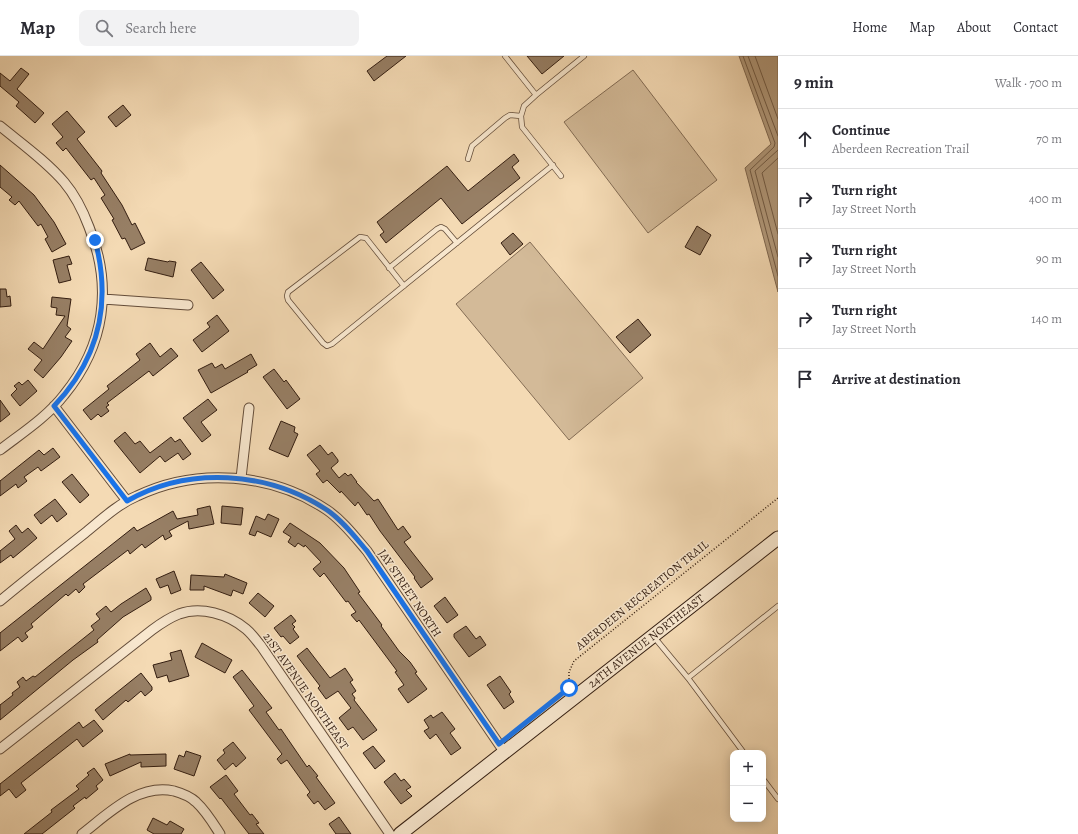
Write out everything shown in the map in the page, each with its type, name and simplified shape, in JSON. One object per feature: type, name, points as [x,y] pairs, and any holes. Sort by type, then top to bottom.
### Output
[{"type":"main road","name":"24TH AVENUE NORTHEAST","points":[[400,834],[778,538]]},
{"type":"street","points":[[0,126],[43,161],[64,181],[84,212],[95,240],[101,271],[103,299],[101,316],[94,344],[89,358],[81,372],[64,396],[54,406],[0,450]]},
{"type":"street","points":[[103,299],[188,305]]},
{"type":"street","points":[[54,406],[127,501]]},
{"type":"street","points":[[241,478],[250,408]]},
{"type":"street","name":"JAY STREET NORTH","points":[[0,600],[127,501],[158,487],[187,480],[216,477],[241,478],[274,486],[307,499],[327,510],[353,534],[367,551],[505,753]]},
{"type":"street","name":"21ST AVENUE NORTHEAST","points":[[0,749],[152,630],[178,614],[188,612],[210,612],[231,619],[247,630],[260,646],[390,834]]},
{"type":"street","points":[[82,834],[129,799],[148,791],[158,789],[179,793],[196,801],[220,834]]},
{"type":"lane","points":[[505,56],[536,95]]},
{"type":"lane","points":[[562,176],[522,127],[521,116],[524,106],[584,56]]},
{"type":"lane","points":[[468,159],[472,146],[505,118],[510,115],[521,116]]},
{"type":"lane","points":[[404,286],[366,238],[360,237],[288,292],[286,296],[327,346],[332,344],[404,286],[553,165]]},
{"type":"lane","points":[[389,268],[441,227],[445,228],[457,243]]},
{"type":"lane","points":[[688,678],[778,606]]},
{"type":"lane","points":[[653,636],[688,678],[742,750]]},
{"type":"lane","points":[[766,783],[778,799]]},
{"type":"path","name":"ABERDEEN RECREATION TRAIL","points":[[569,688],[569,672],[574,661],[778,498]]},
{"type":"shaded area","points":[[633,70],[717,180],[648,233],[564,122]]},
{"type":"shaded area","points":[[530,242],[643,378],[569,440],[456,304]]},
{"type":"water","points":[[739,56],[778,56],[778,292],[745,168],[771,144]]},
{"type":"building","points":[[387,56],[406,56],[374,81],[367,71]]},
{"type":"building","points":[[527,56],[564,56],[542,74]]},
{"type":"building","points":[[21,68],[29,74],[17,89],[44,113],[35,123],[16,106],[19,102],[0,86],[0,73],[10,81]]},
{"type":"building","points":[[123,105],[131,115],[116,127],[108,117]]},
{"type":"building","points":[[67,111],[85,132],[77,139],[102,171],[101,173],[122,205],[132,225],[135,223],[145,243],[131,250],[125,238],[122,239],[112,220],[114,219],[101,198],[105,195],[94,178],[91,180],[66,148],[63,151],[56,143],[63,137],[52,124]]},
{"type":"building","points":[[514,154],[519,161],[512,167],[520,178],[462,224],[441,198],[386,243],[380,235],[384,232],[377,222],[447,166],[468,191]]},
{"type":"building","points":[[0,165],[34,195],[54,222],[66,244],[52,252],[45,239],[48,237],[41,224],[38,226],[19,201],[15,205],[9,200],[12,197],[0,187]]},
{"type":"building","points":[[697,226],[711,235],[700,255],[685,247]]},
{"type":"building","points":[[513,233],[523,244],[510,255],[501,243]]},
{"type":"building","points":[[69,256],[72,264],[67,265],[71,280],[59,283],[53,260]]},
{"type":"building","points":[[148,258],[176,262],[173,277],[145,270]]},
{"type":"building","points":[[201,262],[224,290],[213,299],[191,270]]},
{"type":"building","points":[[0,289],[6,289],[7,297],[10,296],[11,306],[0,307]]},
{"type":"building","points":[[52,297],[71,299],[67,326],[71,329],[65,337],[72,341],[61,357],[43,378],[34,370],[42,360],[28,349],[34,342],[43,349],[65,316],[56,315],[57,308],[51,307]]},
{"type":"building","points":[[217,315],[229,331],[202,352],[193,340],[210,327],[207,323]]},
{"type":"building","points":[[638,319],[651,335],[630,353],[616,337]]},
{"type":"building","points":[[150,343],[160,357],[171,348],[178,356],[153,376],[149,371],[107,403],[109,405],[106,407],[109,411],[101,417],[98,414],[91,420],[83,410],[109,389],[107,386],[140,360],[136,354]]},
{"type":"building","points":[[251,354],[257,365],[247,371],[248,372],[211,393],[198,370],[212,363],[215,368],[222,364],[225,369]]},
{"type":"building","points":[[274,369],[284,382],[286,380],[300,399],[287,409],[263,377]]},
{"type":"building","points":[[28,380],[37,391],[20,406],[11,395],[17,389],[14,386],[19,382],[22,385]]},
{"type":"building","points":[[208,399],[217,410],[201,422],[211,435],[202,442],[183,418]]},
{"type":"building","points":[[0,400],[10,414],[0,422]]},
{"type":"building","points":[[281,421],[295,427],[294,432],[298,434],[288,457],[269,449]]},
{"type":"building","points":[[125,432],[135,444],[140,441],[150,453],[171,437],[175,442],[180,439],[191,454],[183,460],[178,453],[165,462],[160,456],[140,473],[114,441]]},
{"type":"building","points":[[320,445],[328,455],[332,452],[338,460],[338,462],[331,468],[339,478],[345,473],[348,476],[351,474],[356,482],[374,501],[378,499],[398,530],[403,526],[411,537],[404,542],[433,579],[421,588],[414,578],[415,577],[369,514],[367,515],[358,502],[355,506],[341,491],[340,493],[327,480],[323,483],[316,474],[320,471],[307,455]]},
{"type":"building","points":[[53,448],[60,457],[41,471],[38,467],[24,477],[27,481],[18,488],[16,484],[0,496],[0,481],[39,450],[44,455]]},
{"type":"building","points":[[72,474],[89,495],[80,503],[62,482]]},
{"type":"building","points":[[55,499],[67,514],[57,522],[52,515],[41,524],[34,515]]},
{"type":"building","points":[[210,506],[214,524],[189,529],[188,521],[169,531],[172,536],[165,540],[163,535],[145,548],[142,544],[130,554],[128,550],[83,584],[85,587],[79,593],[76,589],[68,596],[66,594],[31,624],[33,627],[25,633],[28,637],[22,642],[18,637],[0,651],[0,633],[134,527],[137,531],[173,511],[177,519],[198,515],[197,509]]},
{"type":"building","points":[[222,506],[243,508],[241,525],[221,523]]},
{"type":"building","points":[[268,514],[279,519],[271,537],[257,531],[255,536],[249,534],[256,516],[265,520]]},
{"type":"building","points":[[290,523],[320,543],[344,568],[360,592],[358,593],[399,651],[410,662],[417,672],[415,673],[427,689],[408,703],[398,689],[404,685],[395,672],[397,671],[359,620],[357,622],[351,615],[356,612],[348,601],[346,602],[324,573],[320,577],[313,569],[321,562],[305,545],[304,547],[298,543],[295,547],[288,542],[291,537],[283,532]]},
{"type":"building","points":[[16,525],[22,533],[28,528],[37,538],[13,558],[11,555],[0,563],[0,551],[15,539],[9,531]]},
{"type":"building","points":[[174,571],[181,590],[171,594],[168,585],[160,588],[156,579]]},
{"type":"building","points":[[225,574],[247,583],[243,594],[233,590],[231,596],[204,586],[204,590],[190,590],[191,575],[224,577]]},
{"type":"building","points":[[146,588],[151,600],[123,617],[97,640],[98,642],[73,660],[0,720],[0,705],[13,695],[12,693],[20,687],[17,682],[23,677],[26,681],[33,676],[35,677],[94,630],[91,626],[100,619],[96,614],[106,606],[111,612]]},
{"type":"building","points":[[258,593],[274,606],[265,617],[249,603]]},
{"type":"building","points":[[445,597],[458,615],[447,623],[434,606]]},
{"type":"building","points":[[291,615],[296,621],[292,624],[295,627],[293,629],[299,637],[290,644],[283,636],[281,637],[274,628]]},
{"type":"building","points":[[466,626],[476,639],[480,636],[486,645],[469,657],[454,637],[454,634]]},
{"type":"building","points":[[202,643],[232,660],[225,673],[195,657]]},
{"type":"building","points":[[307,648],[330,678],[345,668],[353,680],[350,682],[356,691],[352,694],[355,698],[354,700],[377,730],[363,740],[353,727],[348,730],[339,718],[351,708],[338,691],[326,699],[318,688],[320,686],[297,656]]},
{"type":"building","points":[[181,650],[189,676],[169,682],[167,675],[157,678],[153,665],[172,660],[170,653]]},
{"type":"building","points":[[242,670],[272,708],[266,712],[279,730],[281,729],[307,767],[309,765],[318,776],[316,777],[335,803],[325,810],[318,801],[314,804],[307,795],[310,792],[287,760],[281,764],[277,759],[282,754],[249,710],[254,706],[233,677]]},
{"type":"building","points":[[141,673],[152,687],[152,690],[145,696],[141,691],[128,702],[126,700],[103,720],[95,710]]},
{"type":"building","points":[[500,676],[511,692],[509,694],[514,702],[504,709],[487,685]]},
{"type":"building","points":[[442,712],[455,729],[450,733],[461,748],[451,755],[436,734],[430,739],[424,731],[429,728],[424,720],[431,715],[433,718]]},
{"type":"building","points":[[94,720],[103,731],[83,747],[77,739],[21,783],[26,790],[16,798],[9,789],[0,796],[0,784],[79,722],[83,728]]},
{"type":"building","points":[[233,742],[246,758],[236,767],[233,763],[225,770],[217,760],[225,753],[223,750]]},
{"type":"building","points":[[373,746],[385,761],[375,769],[363,753]]},
{"type":"building","points":[[186,751],[201,756],[194,776],[174,769],[179,755],[184,757]]},
{"type":"building","points":[[130,754],[166,754],[166,766],[141,767],[141,762],[110,776],[105,764]]},
{"type":"building","points":[[94,768],[103,780],[96,786],[98,789],[86,799],[85,797],[73,806],[75,808],[42,834],[24,834],[52,812],[51,810],[79,789],[76,786],[89,775],[87,773]]},
{"type":"building","points":[[395,773],[401,781],[404,779],[411,787],[406,790],[412,796],[401,804],[384,782]]},
{"type":"building","points":[[226,775],[238,791],[234,794],[250,815],[252,814],[259,823],[256,824],[264,834],[249,834],[221,798],[220,799],[210,787]]},
{"type":"building","points":[[339,817],[351,834],[336,834],[329,824]]},
{"type":"building","points":[[153,818],[167,825],[170,821],[184,829],[181,834],[154,834],[147,830]]},
{"type":"route","points":[[95,240],[101,271],[103,299],[101,316],[89,358],[64,396],[54,406],[127,501],[170,483],[216,477],[241,478],[286,489],[327,510],[353,534],[367,551],[499,744],[569,688]]}]
